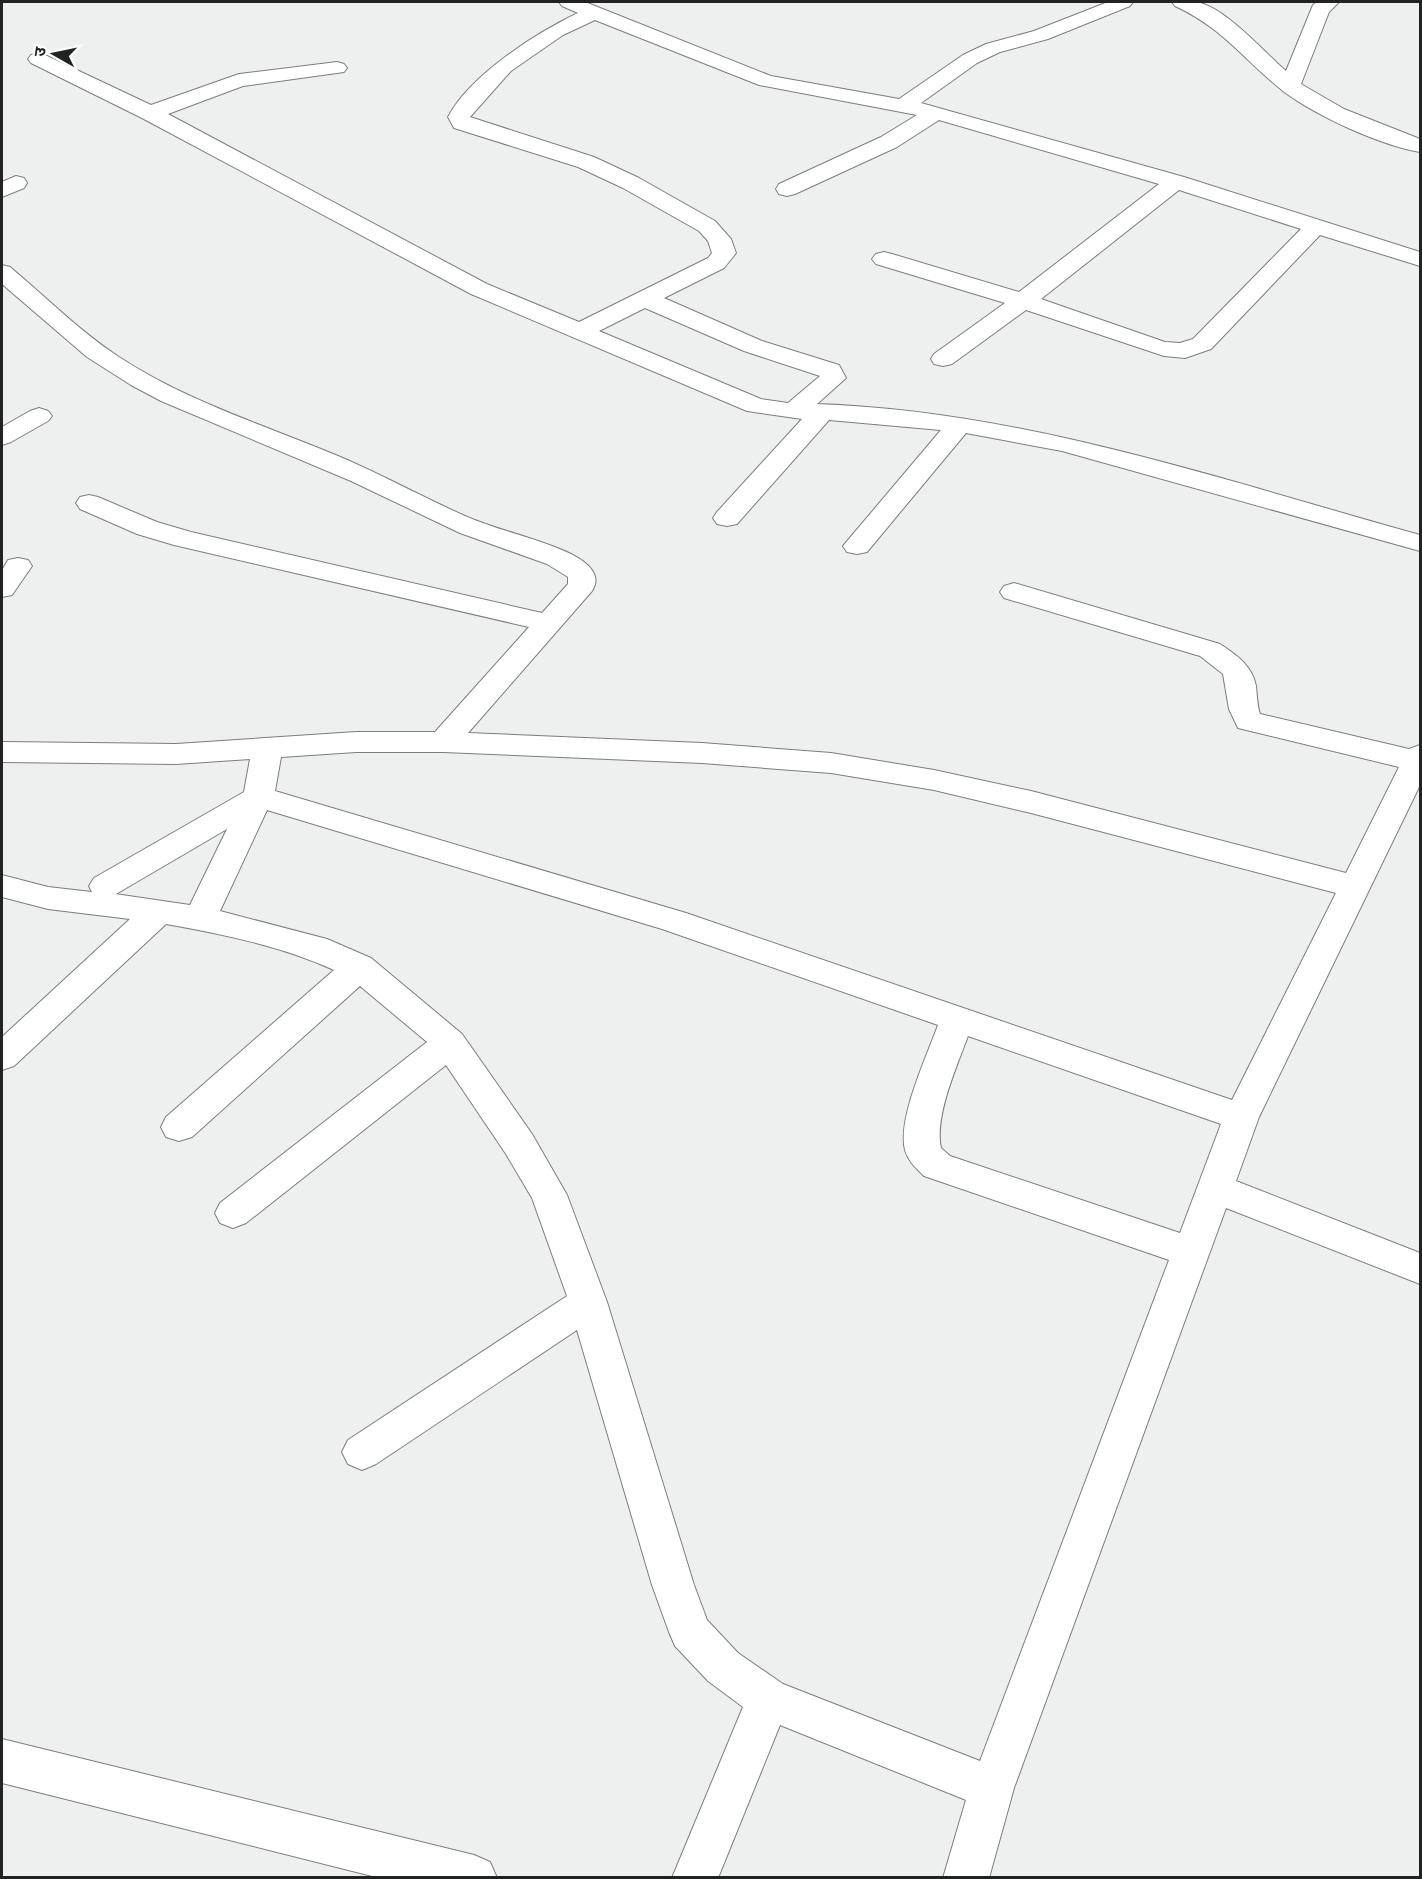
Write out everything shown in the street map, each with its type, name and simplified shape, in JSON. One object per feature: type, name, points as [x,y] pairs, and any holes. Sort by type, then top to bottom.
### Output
[{"type":"street","points":[[569,2],[766,81],[802,90],[936,112],[1176,182],[1420,259]]},
{"type":"street","points":[[903,106],[970,59],[993,48],[1041,35],[1123,2]]},
{"type":"street","points":[[1182,2],[1206,13],[1227,27],[1290,86],[1321,106],[1359,124],[1420,146]]},
{"type":"street","points":[[1290,86],[1320,9],[1329,2]]},
{"type":"street","points":[[580,332],[716,263],[724,253],[719,239],[707,226],[632,183],[586,162],[462,123],[459,117],[463,109],[504,66],[556,32],[595,12]]},
{"type":"street","points":[[38,58],[150,112],[479,289],[756,406],[960,424],[1065,444],[1420,543]]},
{"type":"street","points":[[150,112],[239,80],[337,68]]},
{"type":"street","points":[[787,189],[889,142],[936,112]]},
{"type":"street","points":[[943,359],[1023,301],[1176,182]]},
{"type":"street","points":[[884,259],[1023,301],[1157,347],[1172,351],[1188,351],[1202,344],[1315,227]]},
{"type":"street","points":[[2,272],[69,331],[110,362],[150,384],[229,423],[359,474],[442,516],[571,565],[582,575],[582,585],[443,742]]},
{"type":"street","points":[[646,299],[753,346],[830,370],[833,378],[793,411]]},
{"type":"street","points":[[727,518],[822,412]]},
{"type":"street","points":[[2,437],[39,416]]},
{"type":"street","points":[[856,546],[960,424]]},
{"type":"street","points":[[89,503],[147,528],[184,539],[549,623]]},
{"type":"street","points":[[2,589],[18,566]]},
{"type":"street","points":[[966,1878],[992,1788],[1241,1116],[1419,758],[1249,721],[1243,712],[1237,671],[1209,650],[1014,592]]},
{"type":"street","points":[[2,752],[176,754],[356,742],[443,742],[702,753],[843,765],[934,780],[1031,802],[1355,887]]},
{"type":"street","points":[[200,918],[258,797],[267,749]]},
{"type":"street","points":[[105,886],[258,797],[675,921],[1241,1116]]},
{"type":"street","points":[[2,886],[48,898],[200,918],[315,947],[359,967],[450,1043],[519,1144],[549,1195],[588,1302],[673,1586],[690,1632],[723,1668],[768,1699],[992,1788]]},
{"type":"street","points":[[2,1057],[159,911]]},
{"type":"street","points":[[179,1127],[359,967]]},
{"type":"street","points":[[958,1018],[924,1114],[921,1140],[924,1153],[937,1166],[1192,1252]]},
{"type":"street","points":[[233,1213],[450,1043]]},
{"type":"street","points":[[1215,1188],[1420,1269]]},
{"type":"street","points":[[362,1452],[588,1302]]},
{"type":"street","points":[[695,1878],[768,1699]]},
{"type":"street","points":[[2,1761],[474,1878]]}]
